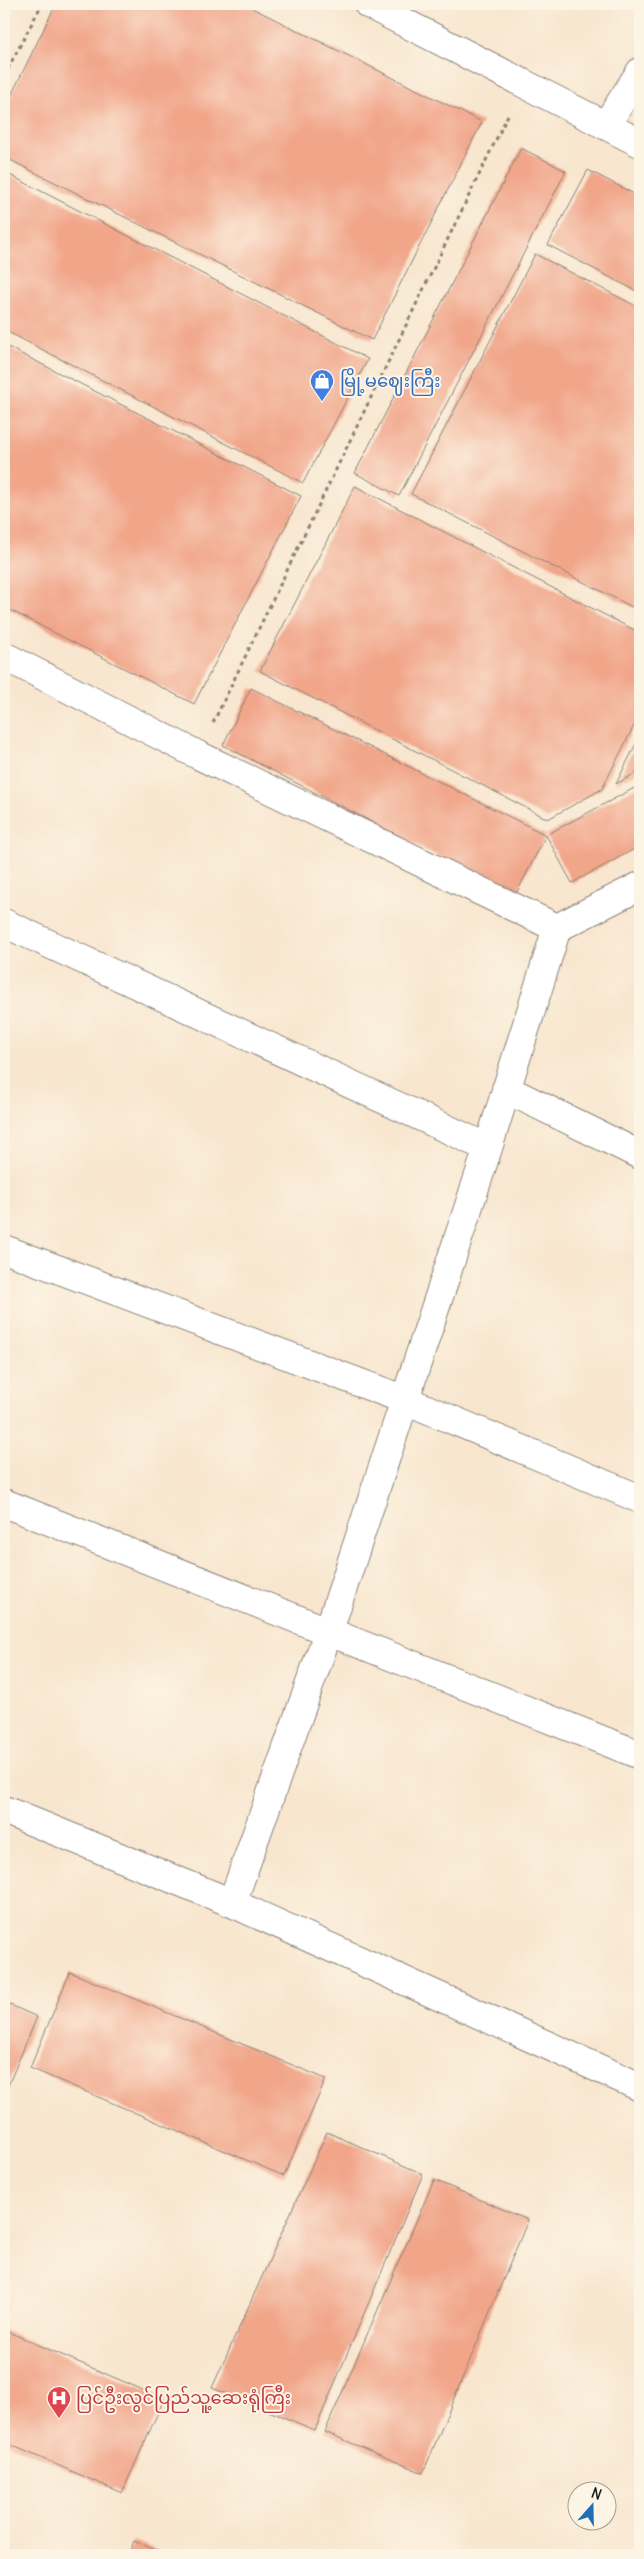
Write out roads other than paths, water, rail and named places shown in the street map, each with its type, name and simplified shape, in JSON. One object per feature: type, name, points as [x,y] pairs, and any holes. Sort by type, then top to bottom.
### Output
[{"type":"street","points":[[368,4],[640,143]]},
{"type":"street","points":[[606,125],[640,72]]},
{"type":"street","points":[[4,656],[198,755],[556,928]]},
{"type":"street","points":[[232,1903],[329,1630],[488,1148],[556,928],[640,886]]},
{"type":"street","points":[[4,923],[488,1148]]},
{"type":"street","points":[[506,1089],[640,1154]]},
{"type":"street","points":[[4,1249],[404,1399],[640,1498]]},
{"type":"street","points":[[4,1503],[329,1630],[640,1755]]},
{"type":"street","points":[[4,1810],[232,1903],[640,2086]]},
{"type":"place","name":"မြို့မဈေးကြီး","points":[[322,402]]},
{"type":"place","name":"ပြင်ဦးလွင်ပြည်သူ့ဆေးရုံကြီး","points":[[59,2419]]}]
